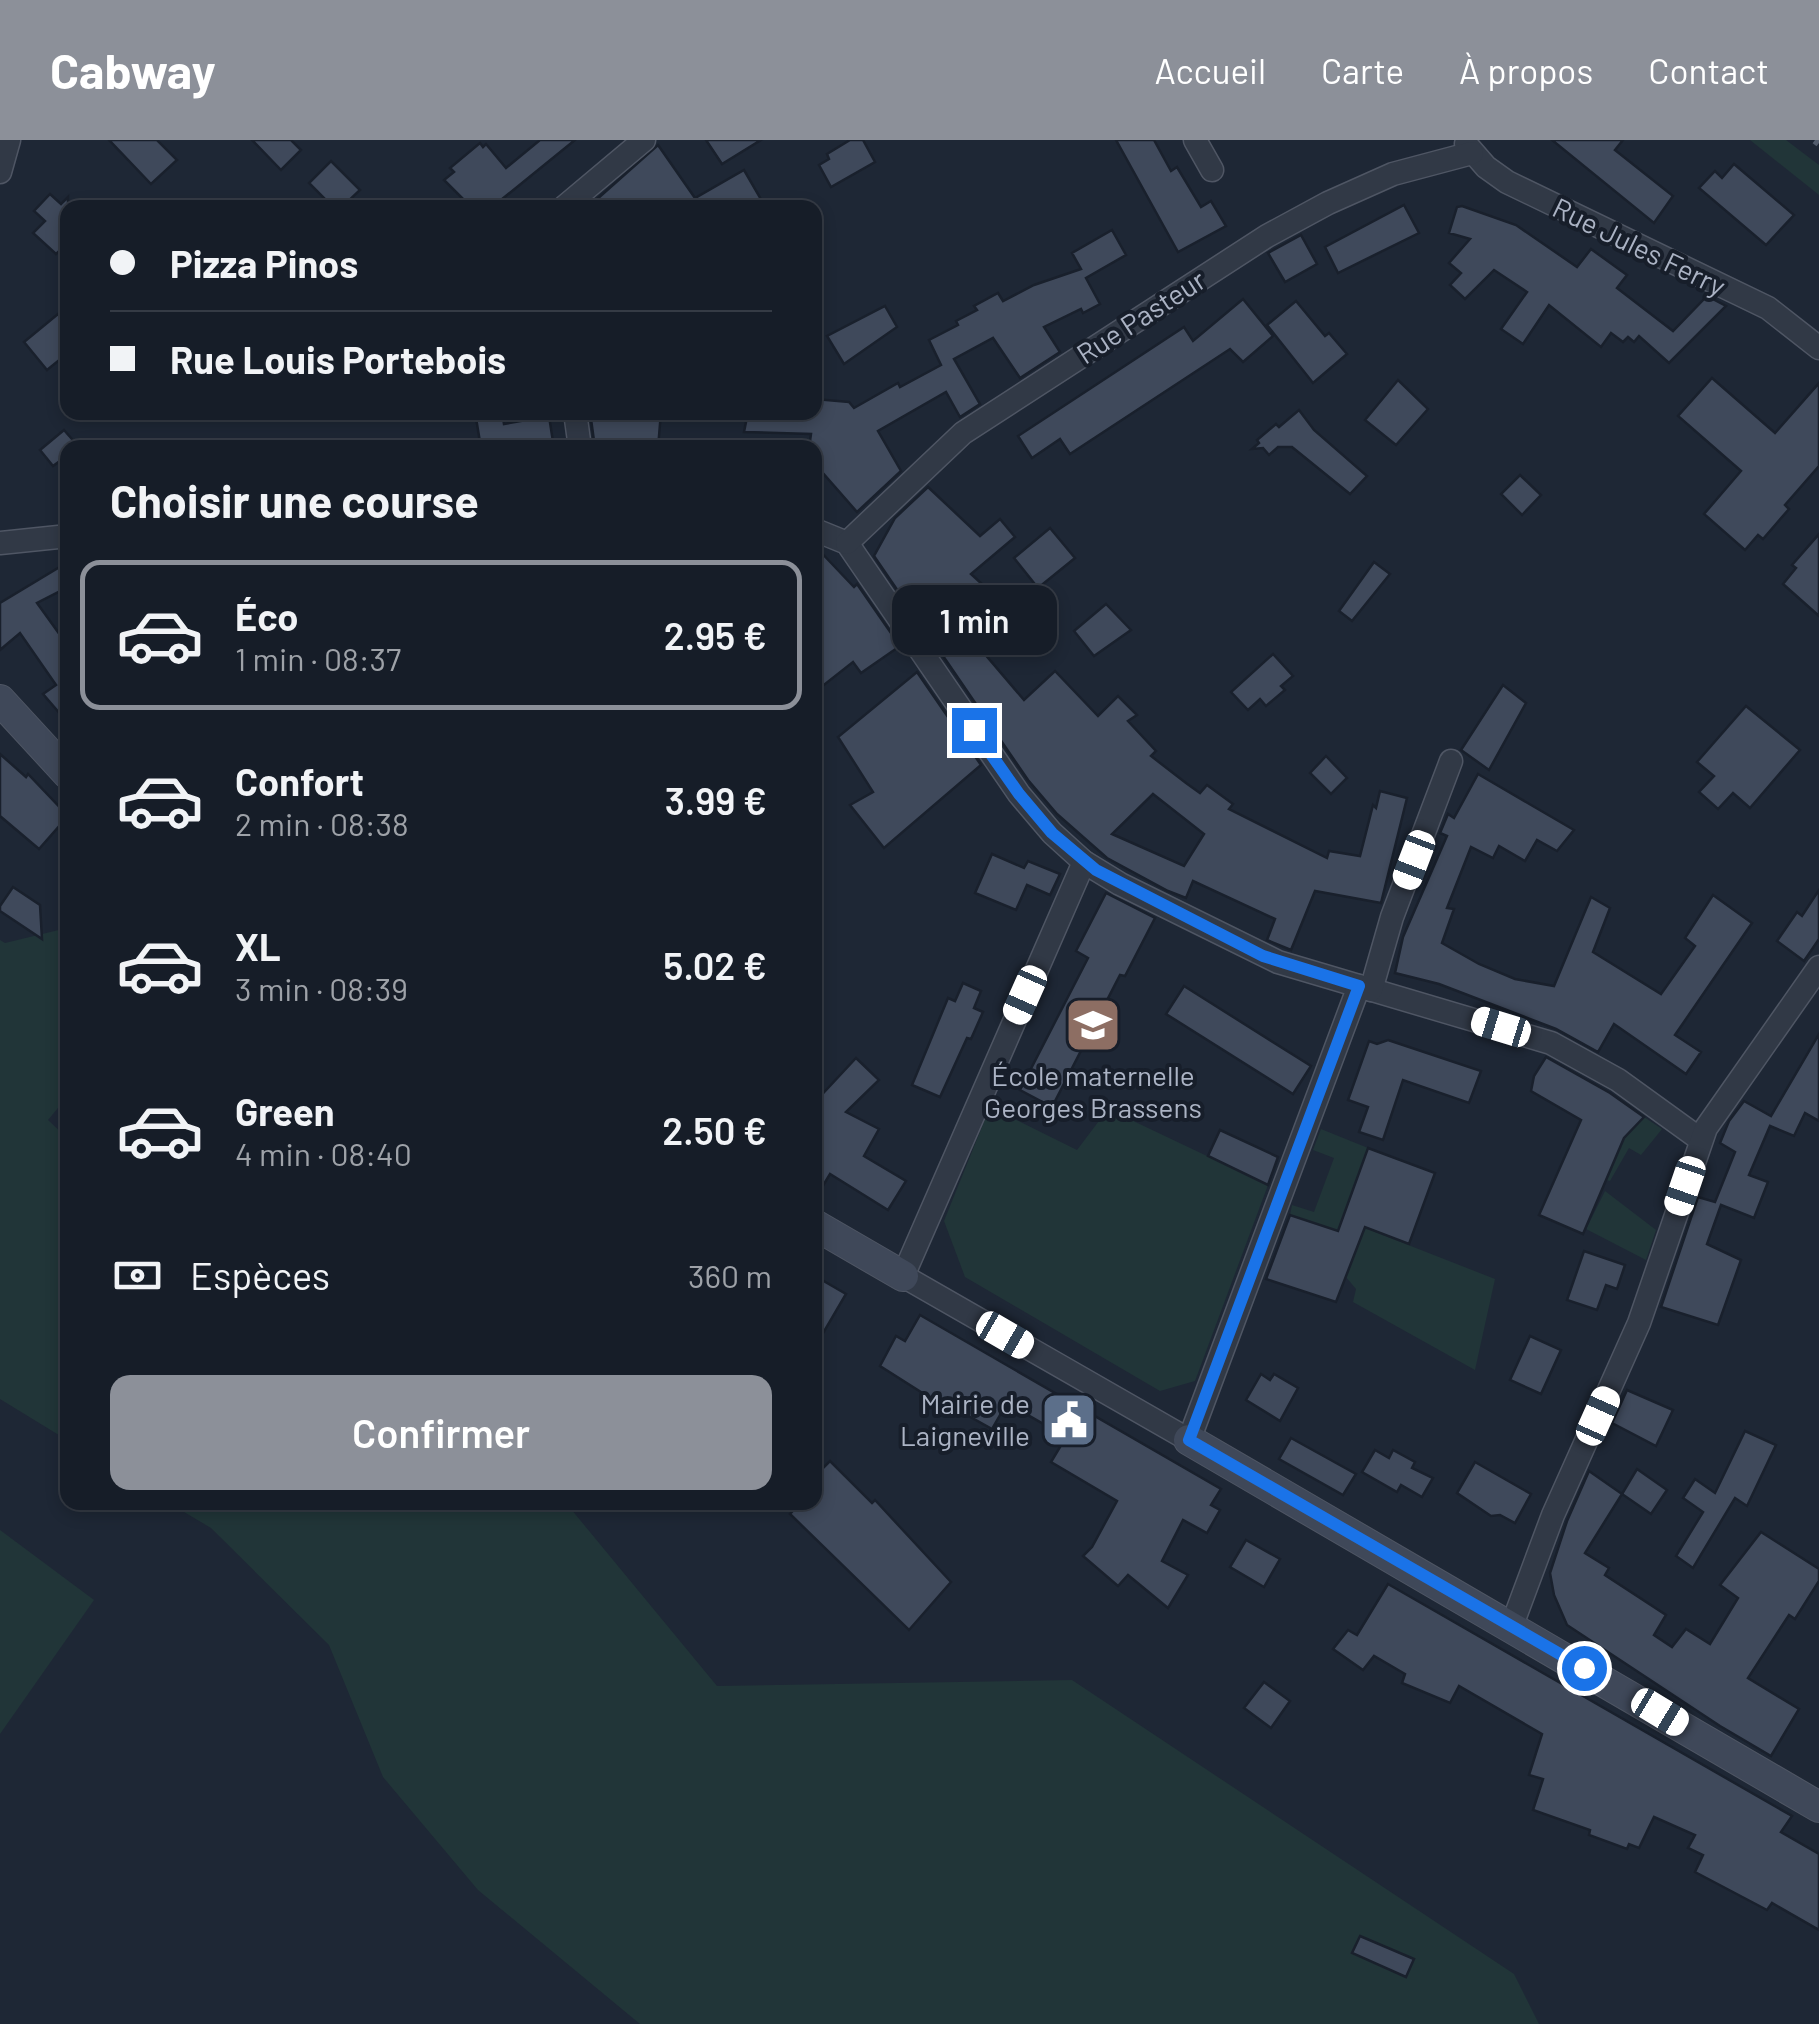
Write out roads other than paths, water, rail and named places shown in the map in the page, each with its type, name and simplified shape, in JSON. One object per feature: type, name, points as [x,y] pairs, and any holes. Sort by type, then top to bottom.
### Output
[{"type":"main road","points":[[0,700],[60,765]]},
{"type":"main road","points":[[822,1229],[903,1276]]},
{"type":"main road","points":[[1189,1440],[1819,1806]]},
{"type":"street","points":[[0,172],[8,140]]},
{"type":"street","points":[[573,200],[644,140]]},
{"type":"street","points":[[1195,140],[1212,170]]},
{"type":"street","name":"Rue Jules Ferry","points":[[1468,147],[1507,182],[1778,314],[1819,348]]},
{"type":"street","name":"Rue Pasteur","points":[[846,543],[963,433],[1267,236],[1328,202],[1468,147]]},
{"type":"street","points":[[822,533],[846,543],[1019,794],[1052,833],[1084,862],[1263,956],[1551,1043],[1618,1080],[1700,1140]]},
{"type":"street","points":[[0,543],[60,537]]},
{"type":"street","points":[[1084,862],[903,1276],[1189,1440],[1450,761]]},
{"type":"street","points":[[1512,1626],[1553,1515],[1638,1323],[1700,1140],[1719,1107],[1819,967]]},
{"type":"railway","points":[[1815,140],[1819,143]]},
{"type":"place","name":"École maternelle Georges Brassens","points":[[1093,1025]]},
{"type":"place","name":"Mairie de Laigneville","points":[[1069,1420]]}]
